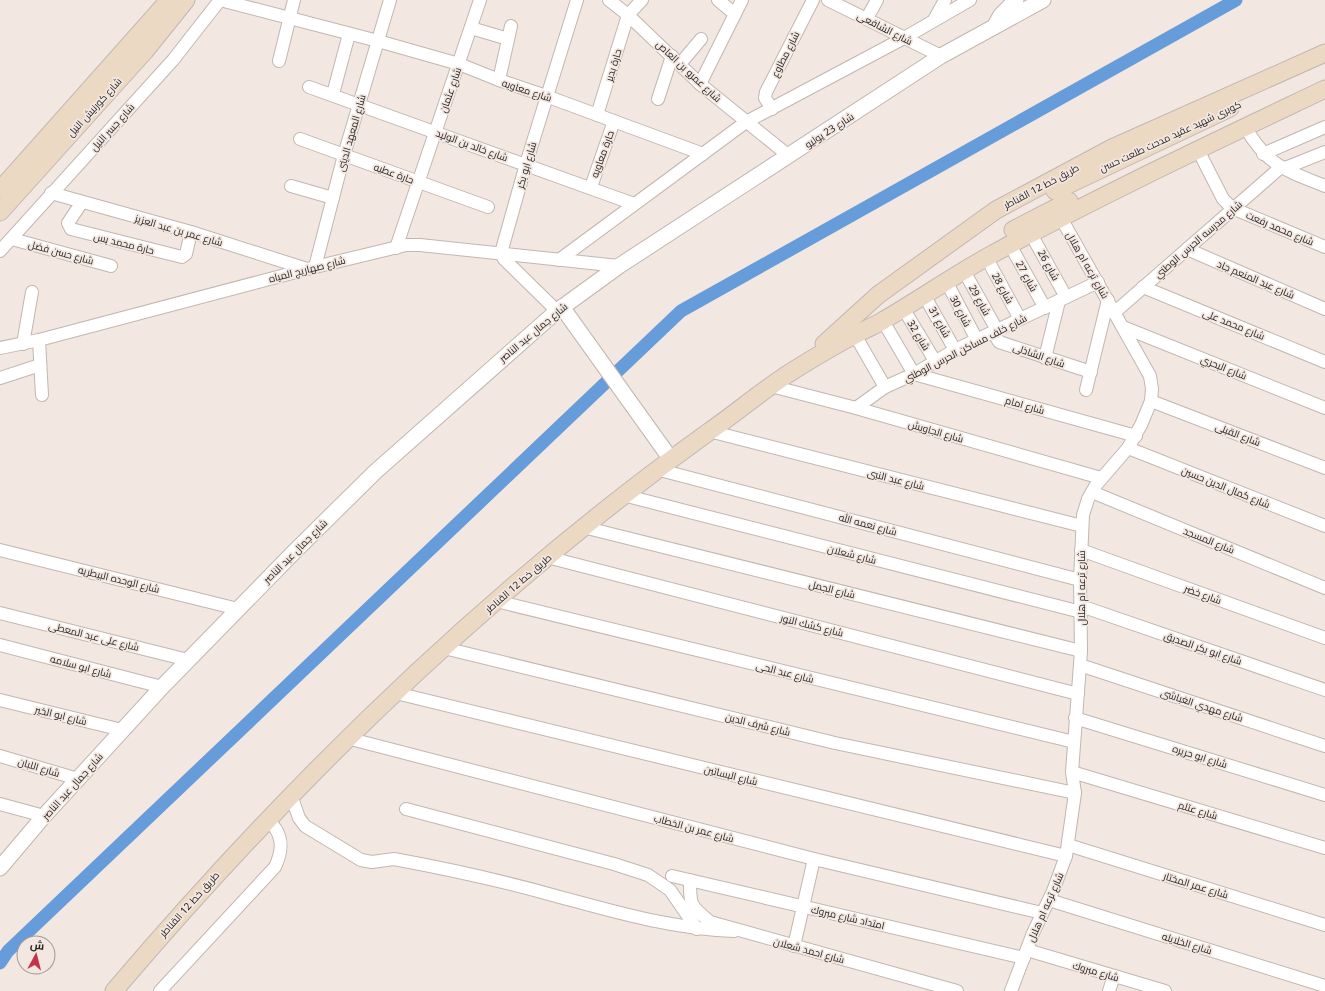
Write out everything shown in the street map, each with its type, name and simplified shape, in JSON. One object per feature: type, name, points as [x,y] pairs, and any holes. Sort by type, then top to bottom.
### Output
[{"type":"main road","name":"شارع كورنيش النيل","points":[[0,190],[169,0]]},
{"type":"main road","name":"شارع كورنيش النيل","points":[[0,212],[145,51],[186,0]]},
{"type":"main road","name":"طريق خط 12 القناطر","points":[[845,336],[878,295],[996,210],[1112,148],[1325,53]]},
{"type":"main road","name":"كوبرى شهيد عقيد مدحت طلعت حسن","points":[[845,336],[961,246],[1027,204],[1325,62]]},
{"type":"main road","name":"كوبرى شهيد عقيد مدحت طلعت حسن","points":[[845,336],[924,282],[1044,213],[1325,77]]},
{"type":"main road","name":"طريق خط 12 القناطر","points":[[114,991],[266,819],[347,738],[496,601],[583,527],[670,458],[709,432],[791,372],[845,336],[883,321],[964,270],[1061,218],[1325,89]]},
{"type":"street","name":"شارع معاويه","points":[[220,0],[349,34],[378,40],[459,64],[703,154]]},
{"type":"street","name":"شارع جسر النيل","points":[[0,251],[172,60],[220,0]]},
{"type":"street","points":[[280,62],[288,18],[294,0]]},
{"type":"street","name":"شارع المعهد الدينى","points":[[311,268],[334,198],[344,155],[390,0]]},
{"type":"street","name":"شارع عثمان","points":[[396,248],[480,0]]},
{"type":"street","name":"شارع ابو بكر","points":[[501,253],[546,96],[576,0]]},
{"type":"street","name":"شارع عمرو بن العاص","points":[[609,0],[628,15],[700,84],[789,156]]},
{"type":"street","points":[[628,15],[642,0]]},
{"type":"street","points":[[718,0],[735,14]]},
{"type":"street","points":[[700,84],[742,0]]},
{"type":"street","name":"شارع مطاوع","points":[[772,109],[765,98],[766,92],[814,0]]},
{"type":"street","name":"شارع الشافعى","points":[[828,0],[867,18],[940,56]]},
{"type":"street","points":[[867,18],[877,0]]},
{"type":"street","points":[[934,20],[945,0]]},
{"type":"street","points":[[559,260],[746,122],[904,38],[970,0]]},
{"type":"street","points":[[994,27],[1001,15],[1016,0]]},
{"type":"street","name":"شارع 23 يوليو","points":[[619,266],[940,56],[1043,0]]},
{"type":"street","name":"حارة بدير","points":[[597,115],[628,15]]},
{"type":"street","points":[[499,80],[511,26]]},
{"type":"street","points":[[470,28],[508,39]]},
{"type":"street","points":[[333,94],[349,34]]},
{"type":"street","points":[[658,99],[676,60],[701,39]]},
{"type":"street","name":"شارع خالد بن الوليد","points":[[309,87],[333,94],[591,187],[634,204]]},
{"type":"street","name":"حارة معاويه","points":[[591,187],[614,121]]},
{"type":"street","points":[[1245,127],[1263,154],[1283,168],[1325,186]]},
{"type":"street","points":[[1263,154],[1325,127]]},
{"type":"street","name":"حارة عطيه","points":[[300,139],[488,207]]},
{"type":"street","name":"شارع محمد رفعت","points":[[1198,150],[1223,199],[1232,208],[1325,247]]},
{"type":"street","name":"شارع مدرسه الحرس الوطني","points":[[1115,312],[1232,208],[1283,168],[1325,152]]},
{"type":"street","points":[[291,186],[334,198]]},
{"type":"street","name":"شارع عمر بن عبد العزيز","points":[[51,193],[191,232],[311,268]]},
{"type":"street","name":"حارة محمد يس","points":[[82,202],[68,223],[72,229],[182,257],[186,254],[191,232]]},
{"type":"street","name":"شارع ترعه ام هلال","points":[[1011,991],[1042,913],[1049,900],[1067,850],[1075,793],[1072,772],[1081,651],[1080,580],[1082,526],[1085,506],[1101,478],[1128,448],[1136,436],[1151,400],[1152,389],[1150,376],[1061,218]]},
{"type":"street","name":"شارع 26","points":[[1031,234],[1063,299]]},
{"type":"street","name":"شارع حسن فضل","points":[[12,239],[111,266]]},
{"type":"street","name":"شارع صهاريج المياه","points":[[0,348],[39,340],[311,268],[396,248],[420,245],[619,266]]},
{"type":"street","name":"شارع 27","points":[[1010,245],[1044,308]]},
{"type":"street","name":"شارع عبد المنعم جاد","points":[[1186,249],[1325,309]]},
{"type":"street","points":[[501,253],[504,259],[559,309],[580,332],[670,458]]},
{"type":"street","name":"شارع 28","points":[[986,258],[1020,319]]},
{"type":"street","name":"شارع جمال عبد الناصر","points":[[3,860],[162,687],[375,472],[559,309],[619,266]]},
{"type":"street","name":"شارع 29","points":[[964,270],[995,331]]},
{"type":"street","name":"شارع 30","points":[[946,281],[977,340]]},
{"type":"street","name":"شارع خلف مساكن الحرس الوطني","points":[[856,408],[885,387],[914,374],[955,350],[1098,282]]},
{"type":"street","name":"شارع محمد على","points":[[1143,287],[1325,362]]},
{"type":"street","points":[[23,344],[32,292]]},
{"type":"street","name":"شارع 31","points":[[924,295],[955,350]]},
{"type":"street","points":[[1045,358],[1063,299]]},
{"type":"street","points":[[1086,390],[1108,300]]},
{"type":"street","name":"شارع 32","points":[[903,308],[935,361]]},
{"type":"street","points":[[883,321],[914,374]]},
{"type":"street","name":"شارع البحري","points":[[1123,327],[1325,408]]},
{"type":"street","name":"شارع الشاذلى","points":[[995,331],[999,342],[1090,372]]},
{"type":"street","points":[[845,336],[885,387]]},
{"type":"street","points":[[39,340],[42,395]]},
{"type":"street","points":[[0,378],[40,365]]},
{"type":"street","name":"شارع امام","points":[[914,374],[1136,436]]},
{"type":"street","name":"شارع الجاويش","points":[[771,386],[856,408],[1101,478]]},
{"type":"street","name":"شارع القبلى","points":[[1151,400],[1325,468]]},
{"type":"street","name":"شارع عبد النبى","points":[[709,432],[1082,526]]},
{"type":"street","name":"شارع كمال الدين حسين","points":[[1128,448],[1325,526]]},
{"type":"street","name":"شارع نعمه الله","points":[[656,469],[1080,580]]},
{"type":"street","name":"شارع المسجد","points":[[1092,492],[1325,588]]},
{"type":"street","name":"شارع شعلان","points":[[623,495],[1081,609]]},
{"type":"street","name":"شارع الجمل","points":[[583,527],[1081,651]]},
{"type":"street","name":"شارع الوحده البيطريه","points":[[0,550],[238,609]]},
{"type":"street","name":"شارع خضر","points":[[1081,550],[1325,638]]},
{"type":"street","name":"شارع كشك النور","points":[[547,557],[1078,694]]},
{"type":"street","name":"شارع عبد الحى","points":[[496,601],[1074,742]]},
{"type":"street","name":"شارع ابو بكر الصديق","points":[[1081,609],[1325,690]]},
{"type":"street","name":"شارع على عبد المعطى","points":[[0,613],[188,660]]},
{"type":"street","name":"شارع ابو سلامه","points":[[0,645],[162,687]]},
{"type":"street","name":"شارع شرف الدين","points":[[444,648],[835,743],[1075,793]]},
{"type":"street","name":"شارع مهدي الغباشى","points":[[1080,665],[1325,746]]},
{"type":"street","name":"شارع البساتين","points":[[396,693],[1067,850]]},
{"type":"street","name":"شارع ابو الخير","points":[[0,700],[122,730]]},
{"type":"street","name":"شارع ابو حريره","points":[[1076,718],[1325,795]]},
{"type":"street","name":"شارع عمر بن الخطاب","points":[[347,738],[814,859],[1042,913]]},
{"type":"street","name":"شارع اللبان","points":[[0,756],[78,779]]},
{"type":"street","name":"شارع عتلم","points":[[1072,772],[1325,848]]},
{"type":"street","points":[[291,795],[299,818],[305,826],[361,860],[372,862],[394,859],[555,896],[612,912],[697,929],[734,930]]},
{"type":"street","points":[[0,804],[44,816]]},
{"type":"street","points":[[406,809],[614,864],[648,875],[670,890],[697,929]]},
{"type":"street","points":[[160,991],[275,867],[281,852],[280,836],[275,827],[266,819]]},
{"type":"street","name":"شارع عمر المختار","points":[[1067,850],[1325,925]]},
{"type":"street","points":[[794,946],[814,859]]},
{"type":"street","name":"امتداد شارع مبروك","points":[[672,876],[804,907],[1025,954]]},
{"type":"street","name":"شارع احمد شعلان","points":[[690,880],[690,900],[696,910],[710,922],[734,930],[957,991]]},
{"type":"street","name":"شارع الخلايله","points":[[1049,900],[1325,986]]},
{"type":"street","name":"شارع مبروك","points":[[1025,954],[1114,976],[1152,989],[1165,991]]},
{"type":"street","points":[[1109,991],[1114,976]]},
{"type":"waterway","points":[[0,963],[8,951],[681,311],[1236,0]]}]
